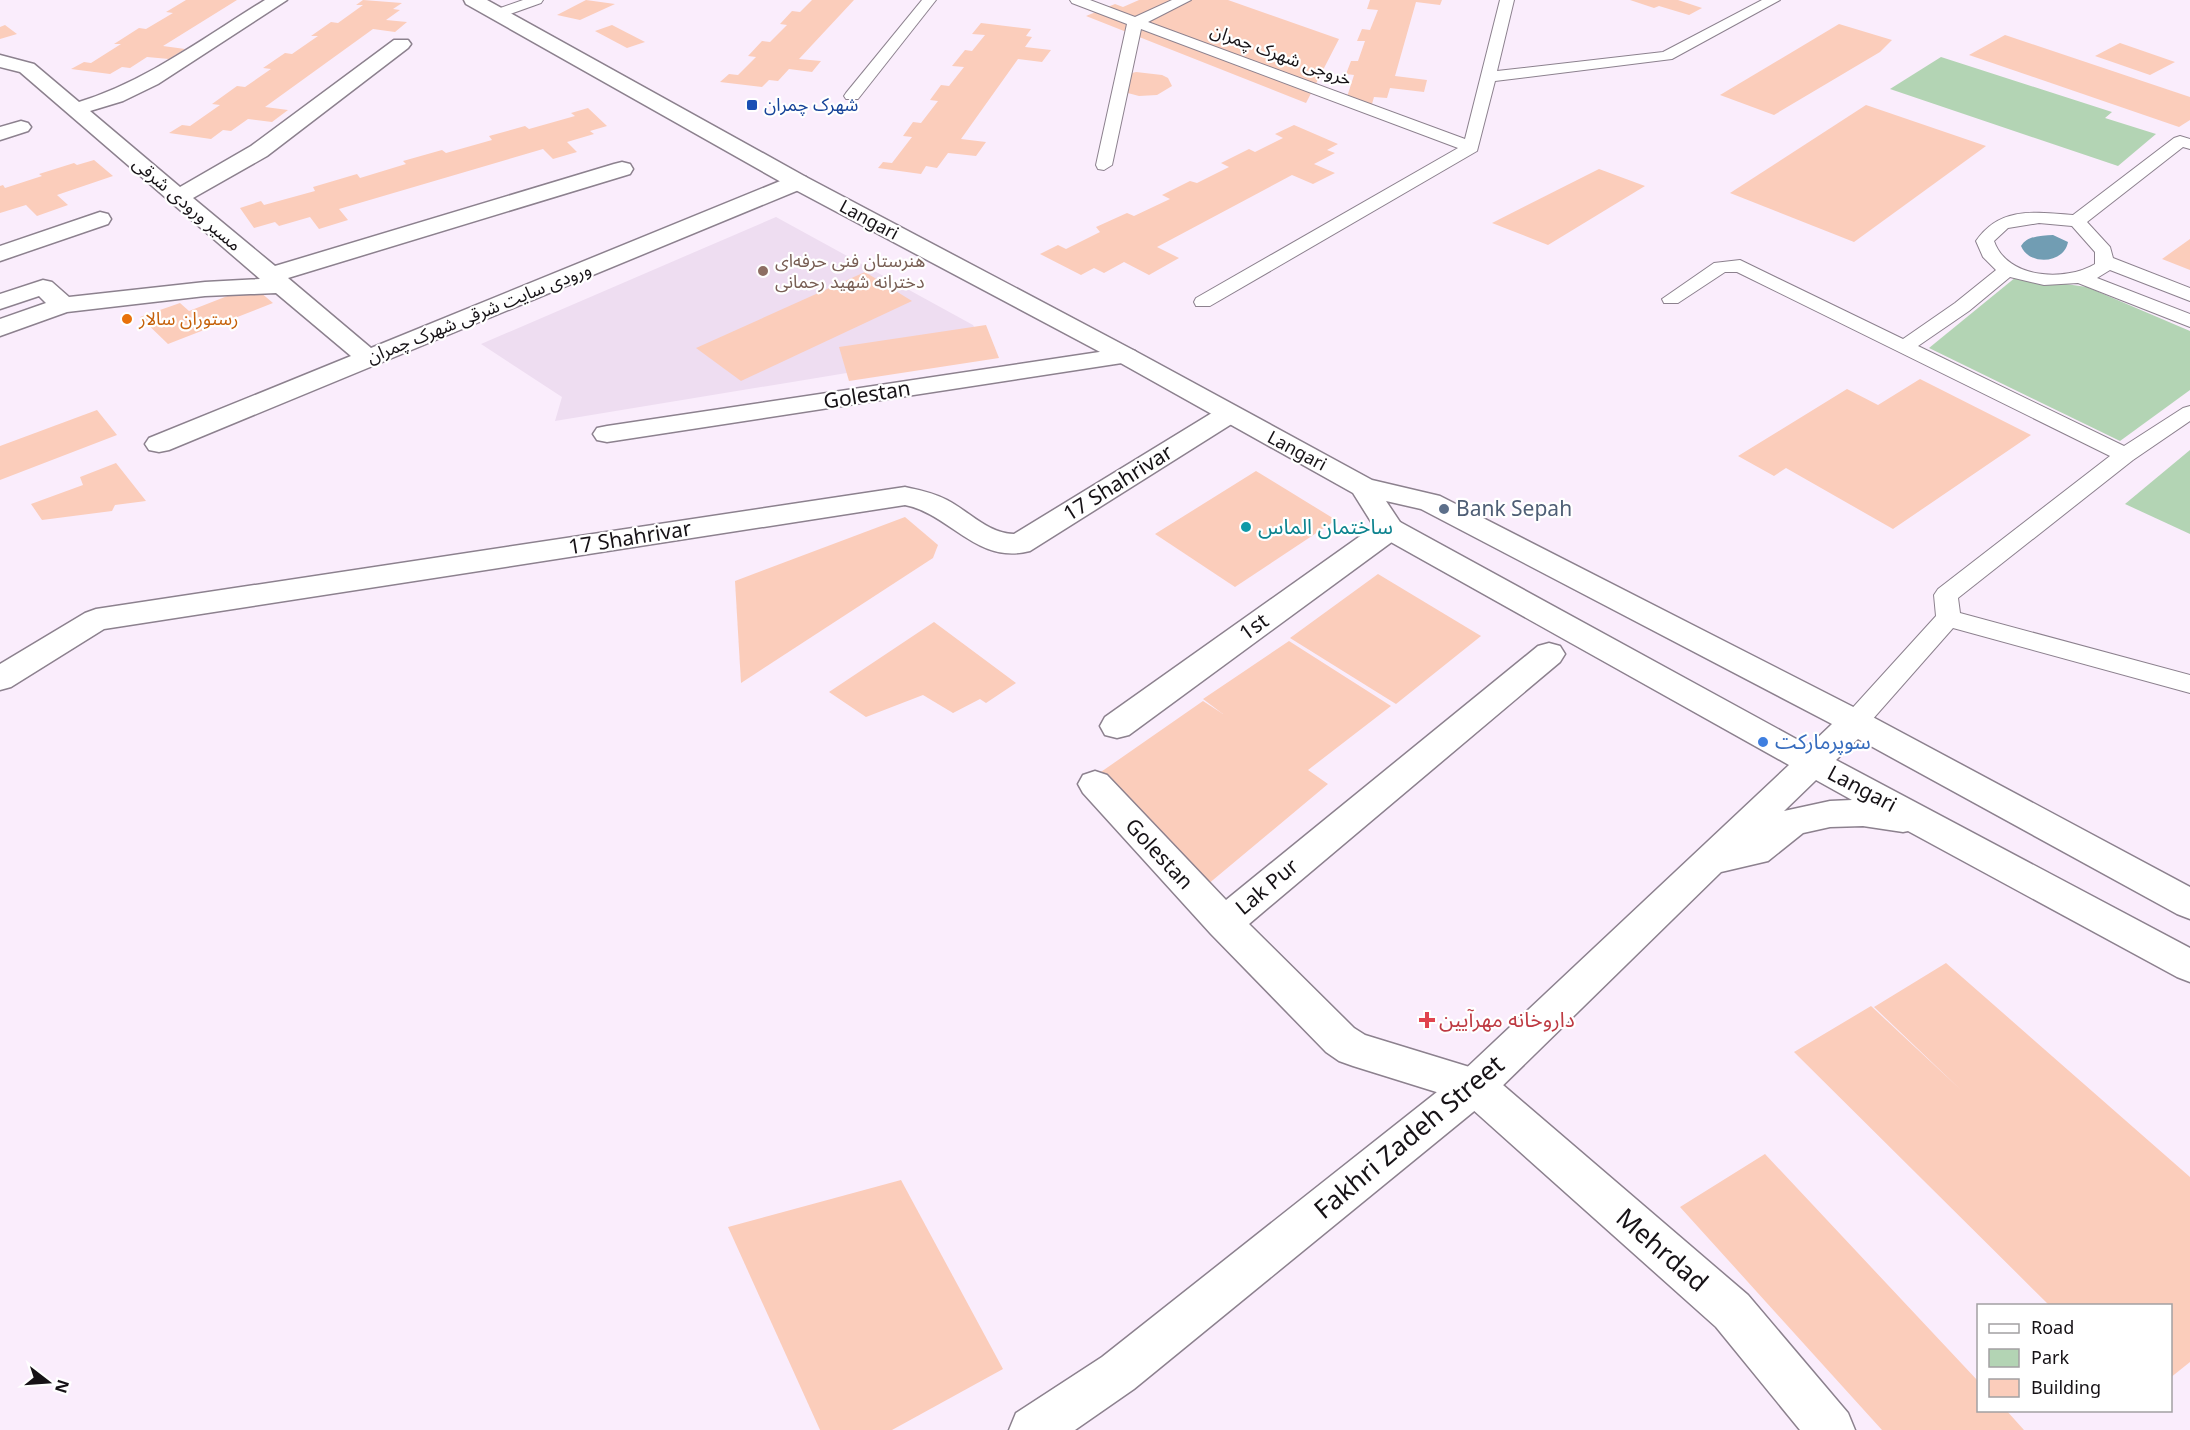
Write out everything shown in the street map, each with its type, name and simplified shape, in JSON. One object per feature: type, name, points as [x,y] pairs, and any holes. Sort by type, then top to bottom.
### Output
[{"type":"street","points":[[76,110],[116,98],[151,80],[278,0]]},
{"type":"street","name":"Langari","points":[[473,0],[798,182],[1126,356],[1363,487],[1430,502],[1855,722],[2190,904]]},
{"type":"street","points":[[178,197],[259,152],[401,44]]},
{"type":"street","name":"مسیر ورودی شرقی","points":[[0,61],[27,68],[368,358]]},
{"type":"street","points":[[0,134],[21,128]]},
{"type":"street","points":[[0,328],[63,305],[277,280],[622,169]]},
{"type":"street","name":"ورودی سایت شرقی شهرک چمران","points":[[159,444],[798,182]]},
{"type":"street","points":[[0,254],[100,219]]},
{"type":"street","points":[[0,302],[43,287],[63,305]]},
{"type":"street","name":"Golestan","points":[[607,434],[1126,356]]},
{"type":"street","name":"17 Shahrivar","points":[[0,679],[96,620],[905,496],[921,497],[990,541],[1004,545],[1020,544],[1229,414]]},
{"type":"street","name":"Langari","points":[[1363,487],[1390,529],[1811,762],[2190,966]]},
{"type":"street","name":"1st","points":[[1117,726],[1390,529]]},
{"type":"street","name":"Lak Pur","points":[[1475,1086],[1353,1049],[1340,1040],[1224,923],[1549,654]]},
{"type":"street","name":"Fakhri Zadeh Street","points":[[1033,1430],[1118,1373],[1475,1086],[1855,722]]},
{"type":"street","name":"Golestan","points":[[1095,784],[1224,923]]},
{"type":"street","points":[[1709,861],[1755,851],[1792,822],[1830,814],[1863,813],[1922,822]]},
{"type":"street","name":"Mehrdad","points":[[1475,1086],[1732,1311],[1831,1430]]},
{"type":"lane","points":[[497,14],[536,0]]},
{"type":"lane","points":[[852,96],[929,0]]},
{"type":"lane","name":"خروجی شهرک چمران","points":[[1077,0],[1471,147]]},
{"type":"lane","points":[[1104,165],[1135,22],[1184,0]]},
{"type":"lane","points":[[1203,302],[1471,147],[1507,0]]},
{"type":"lane","points":[[1488,77],[1667,57],[1773,0]]},
{"type":"lane","points":[[2077,221],[2104,251],[2104,266],[2093,275],[2081,278],[2052,280],[2007,270],[1989,253],[1985,241],[1990,231],[2002,223],[2022,218],[2077,221],[2180,141],[2190,144]]},
{"type":"lane","points":[[2104,261],[2190,295]]},
{"type":"lane","points":[[1671,299],[1721,267],[1740,266],[2125,455]]},
{"type":"lane","points":[[1904,347],[1962,307],[2007,270]]},
{"type":"lane","points":[[2081,278],[2190,321]]},
{"type":"lane","points":[[1855,722],[1948,618],[1946,595],[2125,455],[2190,412]]},
{"type":"lane","points":[[1948,618],[2190,684]]},
{"type":"shaded area","name":"هنرستان فنی حرفه‌ای دخترانه شهید رحمانی","points":[[776,217],[973,325],[986,350],[555,421],[562,397],[481,344]]},
{"type":"green space","points":[[1941,57],[2112,112],[2105,118],[2156,134],[2118,166],[1890,89]]},
{"type":"green space","points":[[2016,277],[2087,287],[2190,331],[2190,390],[2120,441],[1929,348]]},
{"type":"green space","points":[[2190,450],[2190,534],[2125,504]]},
{"type":"water","points":[[2053,235],[2068,242],[2060,255],[2053,258],[2046,260],[2031,257],[2021,246],[2031,238]]},
{"type":"building","points":[[186,0],[237,0],[163,46],[185,49],[169,59],[147,57],[130,68],[122,67],[110,74],[71,69],[84,62],[91,63],[121,44],[114,44],[139,28],[146,29],[173,13],[166,12]]},
{"type":"building","points":[[363,0],[402,3],[393,9],[400,10],[386,20],[407,22],[395,32],[373,29],[265,107],[288,110],[272,122],[248,119],[231,131],[223,130],[211,139],[169,133],[182,125],[190,126],[220,105],[212,104],[237,86],[245,87],[271,69],[263,68],[285,53],[292,54],[318,36],[311,36],[331,22],[338,23],[363,5],[356,5]]},
{"type":"building","points":[[586,0],[615,4],[580,20],[557,15]]},
{"type":"building","points":[[812,0],[854,0],[799,59],[821,61],[812,72],[789,69],[778,81],[769,80],[762,87],[720,82],[729,74],[738,75],[756,57],[748,56],[762,41],[770,42],[787,25],[780,24],[792,11],[800,12]]},
{"type":"building","points":[[1139,0],[1228,0],[1339,39],[1306,103],[1086,16],[1115,4],[1123,7]]},
{"type":"building","points":[[1370,0],[1442,0],[1440,5],[1416,2],[1395,76],[1427,80],[1424,92],[1390,88],[1387,98],[1374,97],[1372,104],[1336,100],[1347,97],[1354,75],[1346,74],[1351,61],[1358,61],[1365,41],[1357,41],[1362,29],[1370,30],[1378,10],[1367,9]]},
{"type":"building","points":[[1630,0],[1678,0],[1702,8],[1689,15],[1659,6],[1654,8]]},
{"type":"building","points":[[981,23],[1031,29],[1026,36],[1032,37],[1025,47],[1051,50],[1042,62],[1018,59],[961,139],[986,142],[976,156],[948,153],[937,168],[926,166],[921,174],[878,168],[883,162],[892,163],[912,137],[903,136],[913,122],[921,123],[938,101],[930,100],[941,85],[949,86],[964,67],[952,66],[965,50],[972,51],[985,35],[972,34]]},
{"type":"building","points":[[1839,24],[1892,40],[1880,52],[1774,115],[1720,95]]},
{"type":"building","points":[[5,25],[17,34],[0,39],[0,27]]},
{"type":"building","points":[[612,25],[645,42],[627,48],[595,31]]},
{"type":"building","points":[[2005,35],[2190,97],[2190,120],[2179,127],[1969,55]]},
{"type":"building","points":[[2120,43],[2175,62],[2150,75],[2095,56]]},
{"type":"building","points":[[1136,72],[1162,75],[1168,78],[1172,86],[1157,95],[1139,96],[1124,92],[1128,74]]},
{"type":"building","points":[[1866,105],[1986,146],[1854,242],[1730,193]]},
{"type":"building","points":[[588,108],[607,126],[590,131],[594,134],[567,142],[577,152],[553,159],[543,149],[339,209],[348,220],[319,229],[310,217],[279,226],[275,222],[254,228],[240,208],[261,201],[264,205],[315,191],[313,187],[357,174],[360,178],[406,164],[403,161],[442,150],[446,153],[492,140],[489,136],[525,126],[529,129],[575,116],[571,113]]},
{"type":"building","points":[[1294,125],[1338,144],[1327,150],[1335,153],[1314,164],[1335,173],[1313,184],[1292,175],[1157,247],[1179,258],[1149,275],[1124,262],[1104,273],[1094,268],[1081,275],[1040,254],[1058,245],[1066,249],[1100,232],[1096,227],[1127,213],[1134,216],[1170,199],[1162,195],[1190,181],[1197,183],[1229,167],[1221,163],[1249,149],[1255,152],[1283,138],[1275,134]]},
{"type":"building","points":[[94,160],[113,176],[57,195],[68,205],[37,216],[26,205],[0,213],[0,186],[3,185],[5,188],[42,176],[39,174],[74,163],[77,165]]},
{"type":"building","points":[[1599,169],[1645,186],[1548,245],[1492,223]]},
{"type":"building","points":[[2190,239],[2190,270],[2162,259]]},
{"type":"building","points":[[865,272],[912,301],[741,381],[696,348]]},
{"type":"building","points":[[253,286],[273,303],[168,344],[140,317],[180,303],[189,311]]},
{"type":"building","points":[[986,325],[999,358],[849,381],[839,347]]},
{"type":"building","points":[[1920,379],[2031,435],[1893,529],[1786,468],[1774,476],[1738,456],[1847,389],[1878,405]]},
{"type":"building","points":[[97,410],[117,435],[0,480],[0,446]]},
{"type":"building","points":[[116,463],[146,501],[115,505],[112,511],[42,520],[31,504],[83,485],[80,477]]},
{"type":"building","name":"ساختمان الماس","points":[[1256,471],[1336,520],[1235,587],[1155,534]]},
{"type":"building","points":[[905,517],[938,545],[933,558],[741,683],[735,581]]},
{"type":"building","points":[[1378,574],[1481,636],[1396,704],[1290,638]]},
{"type":"building","points":[[934,622],[1016,683],[986,703],[980,699],[953,713],[923,695],[866,717],[829,692]]},
{"type":"building","points":[[1289,641],[1391,706],[1308,770],[1328,784],[1201,890],[1098,774],[1203,701],[1223,714],[1203,699]]},
{"type":"building","points":[[1946,963],[2190,1177],[2190,1362],[2172,1376],[2172,1304],[2048,1304],[1794,1052],[1871,1006],[1961,1090],[1874,1007]]},
{"type":"building","points":[[1765,1154],[1977,1380],[1977,1412],[2008,1412],[2024,1430],[1882,1430],[1680,1207]]},
{"type":"building","points":[[901,1180],[1003,1369],[892,1430],[820,1430],[728,1227]]},
{"type":"place","name":"شهرک چمران","points":[[752,105]]},
{"type":"place","name":"هنرستان فنی حرفه‌ای دخترانه شهید رحمانی","points":[[763,271]]},
{"type":"place","name":"رستوران سالار","points":[[127,319]]},
{"type":"place","name":"Bank Sepah","points":[[1444,509]]},
{"type":"place","name":"ساختمان الماس","points":[[1246,527]]},
{"type":"place","name":"سوپرمارکت","points":[[1763,742]]},
{"type":"place","name":"داروخانه مهرآیین","points":[[1427,1020]]}]
